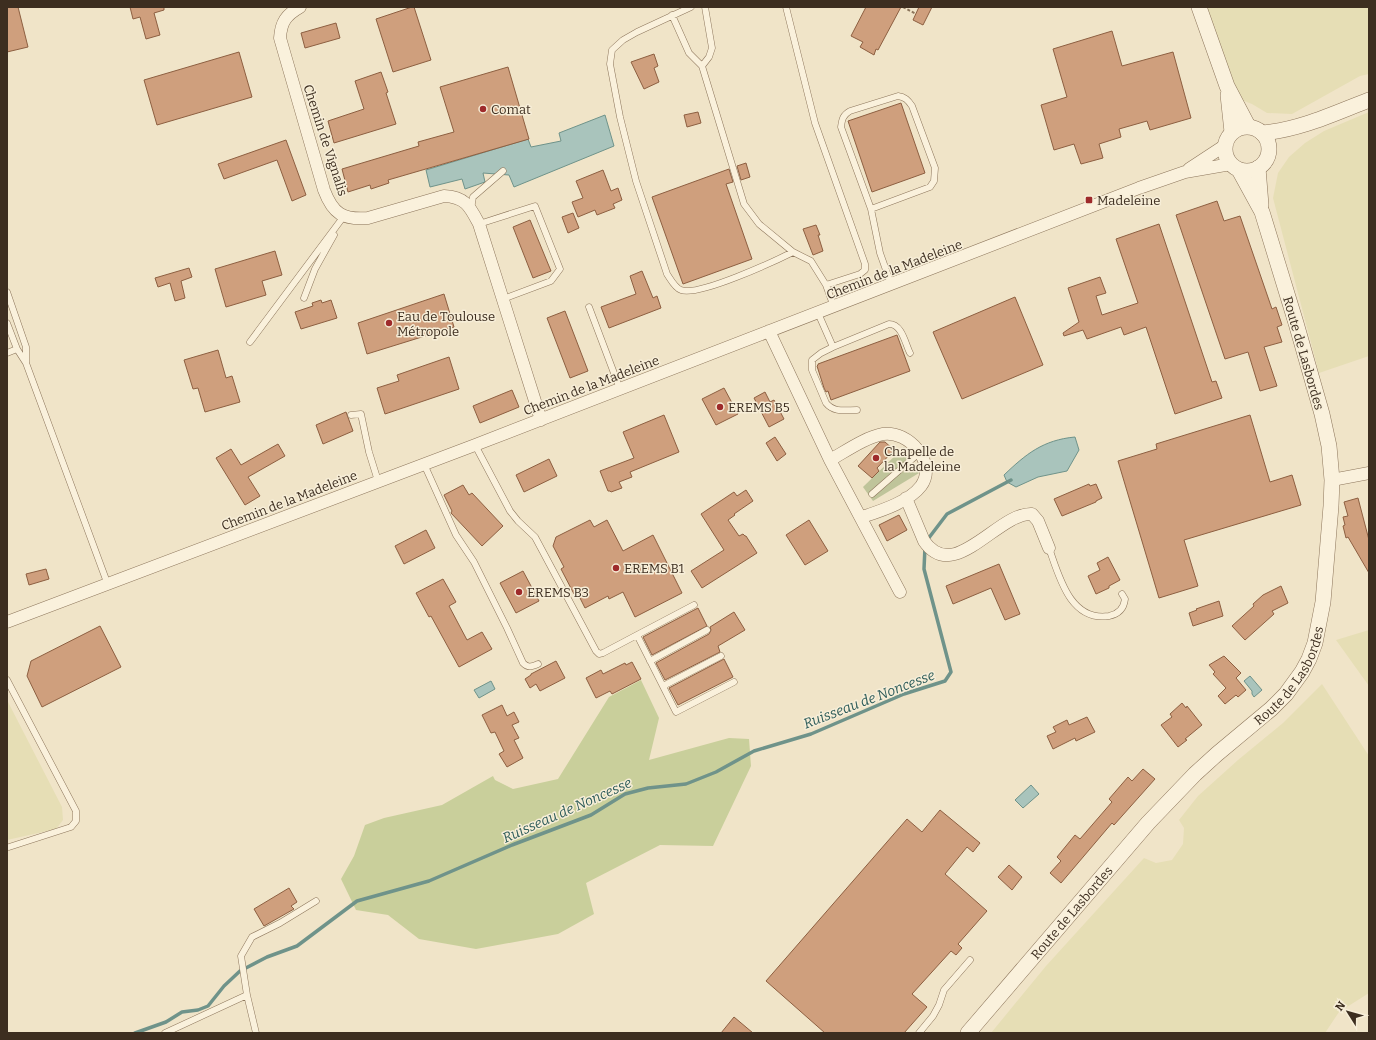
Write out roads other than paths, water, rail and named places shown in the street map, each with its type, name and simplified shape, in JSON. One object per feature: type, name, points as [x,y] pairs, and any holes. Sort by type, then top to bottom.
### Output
[{"type":"street","name":"Chemin de Vignalis","points":[[300,7],[293,11],[285,19],[280,28],[280,38],[325,193],[337,212],[344,216]]},
{"type":"street","points":[[1199,7],[1227,86],[1248,126]]},
{"type":"street","points":[[1227,86],[1232,132]]},
{"type":"street","points":[[1262,133],[1275,132],[1310,123],[1369,100]]},
{"type":"street","points":[[1269,151],[1310,123]]},
{"type":"street","points":[[1248,126],[1257,129],[1262,133],[1269,144],[1269,151],[1267,158],[1258,168],[1246,171],[1235,167],[1227,159],[1224,153],[1224,146],[1226,140],[1232,132],[1238,128],[1248,126]]},
{"type":"street","name":"Chemin de la Madeleine","points":[[7,622],[541,420],[1185,172],[1224,146]]},
{"type":"street","name":"Chemin de la Madeleine","points":[[1185,172],[1235,167]]},
{"type":"street","name":"Route de Lasbordes","points":[[1235,167],[1262,212]]},
{"type":"street","name":"Route de Lasbordes","points":[[968,1033],[1148,823],[1195,774],[1271,709],[1296,682],[1309,659],[1319,624],[1328,552],[1332,480],[1322,414],[1262,212],[1258,168]]},
{"type":"street","points":[[344,216],[355,219],[368,218],[444,196],[454,196],[464,201],[471,208],[479,224],[541,420]]},
{"type":"street","points":[[769,331],[830,460],[862,517],[900,592]]},
{"type":"street","points":[[830,460],[875,436],[883,434],[890,434],[908,441],[924,460],[926,474],[922,485],[917,490],[906,498],[886,508],[862,517]]},
{"type":"street","points":[[1332,480],[1369,473]]},
{"type":"street","points":[[906,498],[924,541],[928,546],[947,556],[962,552],[997,529],[1018,517],[1027,514],[1032,514],[1038,521],[1049,548]]},
{"type":"lane","points":[[692,7],[623,40],[612,50],[610,64],[620,117],[636,181],[667,274],[680,290],[688,292],[699,290],[757,269],[793,252]]},
{"type":"lane","points":[[702,66],[709,57],[712,48],[705,7]]},
{"type":"lane","points":[[786,7],[815,123],[865,264],[865,270],[860,274],[826,285]]},
{"type":"lane","points":[[672,16],[689,53],[702,66],[744,204],[759,224],[793,252],[811,261],[826,285],[834,307]]},
{"type":"lane","points":[[871,209],[930,187],[934,181],[935,168],[912,106],[904,96],[898,96],[850,110],[844,115],[841,127],[871,209],[880,253],[891,284]]},
{"type":"lane","points":[[471,208],[473,197],[503,171]]},
{"type":"lane","points":[[479,224],[535,206],[560,269],[551,281],[503,299]]},
{"type":"lane","points":[[304,298],[315,269],[344,216]]},
{"type":"lane","points":[[250,342],[344,216]]},
{"type":"lane","points":[[7,292],[26,347],[26,363]]},
{"type":"lane","points":[[589,307],[620,389]]},
{"type":"lane","points":[[818,313],[834,347]]},
{"type":"lane","points":[[7,323],[17,349],[26,363],[108,585]]},
{"type":"lane","points":[[857,410],[840,410],[829,407],[826,404],[812,370],[812,360],[821,353],[889,324],[893,324],[899,328],[910,353]]},
{"type":"lane","points":[[7,353],[17,349]]},
{"type":"lane","points":[[351,416],[361,414],[369,452],[378,481]]},
{"type":"lane","points":[[475,445],[510,511],[535,537],[599,654],[694,604]]},
{"type":"lane","points":[[872,494],[919,453]]},
{"type":"lane","points":[[424,464],[456,535],[474,562],[523,663],[530,667],[538,664]]},
{"type":"lane","points":[[1049,548],[1070,599],[1081,609],[1096,616],[1113,615],[1119,612],[1122,608],[1125,599],[1122,594]]},
{"type":"lane","points":[[650,661],[707,630]]},
{"type":"lane","points":[[637,635],[676,712],[734,682]]},
{"type":"lane","points":[[663,686],[721,656]]},
{"type":"lane","points":[[7,680],[76,811],[76,821],[71,827],[9,847]]},
{"type":"lane","points":[[256,1033],[246,995],[241,956],[252,937],[280,923],[316,901]]},
{"type":"lane","points":[[919,1033],[933,1016],[939,1005],[944,990],[970,960]]},
{"type":"lane","points":[[165,1033],[246,995]]},
{"type":"water","points":[[605,115],[614,146],[514,187],[509,175],[483,173],[485,182],[465,189],[462,179],[430,187],[426,170],[528,139],[531,147],[561,141],[559,133]]},
{"type":"water","points":[[1075,437],[1079,450],[1067,471],[1038,477],[1016,487],[1007,482],[1004,475],[1036,449],[1054,441]]},
{"type":"water","points":[[1250,676],[1262,690],[1254,697],[1252,691],[1244,681]]},
{"type":"water","points":[[491,681],[495,689],[479,698],[474,690]]},
{"type":"water","points":[[1031,785],[1039,794],[1023,808],[1015,800]]},
{"type":"waterway","name":"Ruisseau de Noncesse","points":[[928,539],[947,514],[1011,480]]},
{"type":"waterway","name":"Ruisseau de Noncesse","points":[[135,1033],[166,1022],[182,1012],[198,1010],[208,1006],[224,986],[240,971],[267,957],[297,946],[357,901],[429,881],[512,845],[591,815],[625,794],[648,788],[686,784],[716,772],[754,751],[811,734],[904,694],[945,681],[951,672],[924,569],[925,547]]},
{"type":"place","name":"Comat","points":[[483,109]]},
{"type":"place","name":"Madeleine","points":[[1089,200]]},
{"type":"place","name":"Eau de Toulouse Métropole","points":[[389,323]]},
{"type":"place","name":"EREMS B5","points":[[720,407]]},
{"type":"place","name":"Chapelle de la Madeleine","points":[[876,458]]},
{"type":"place","name":"EREMS B1","points":[[616,568]]},
{"type":"place","name":"EREMS B3","points":[[519,592]]}]
